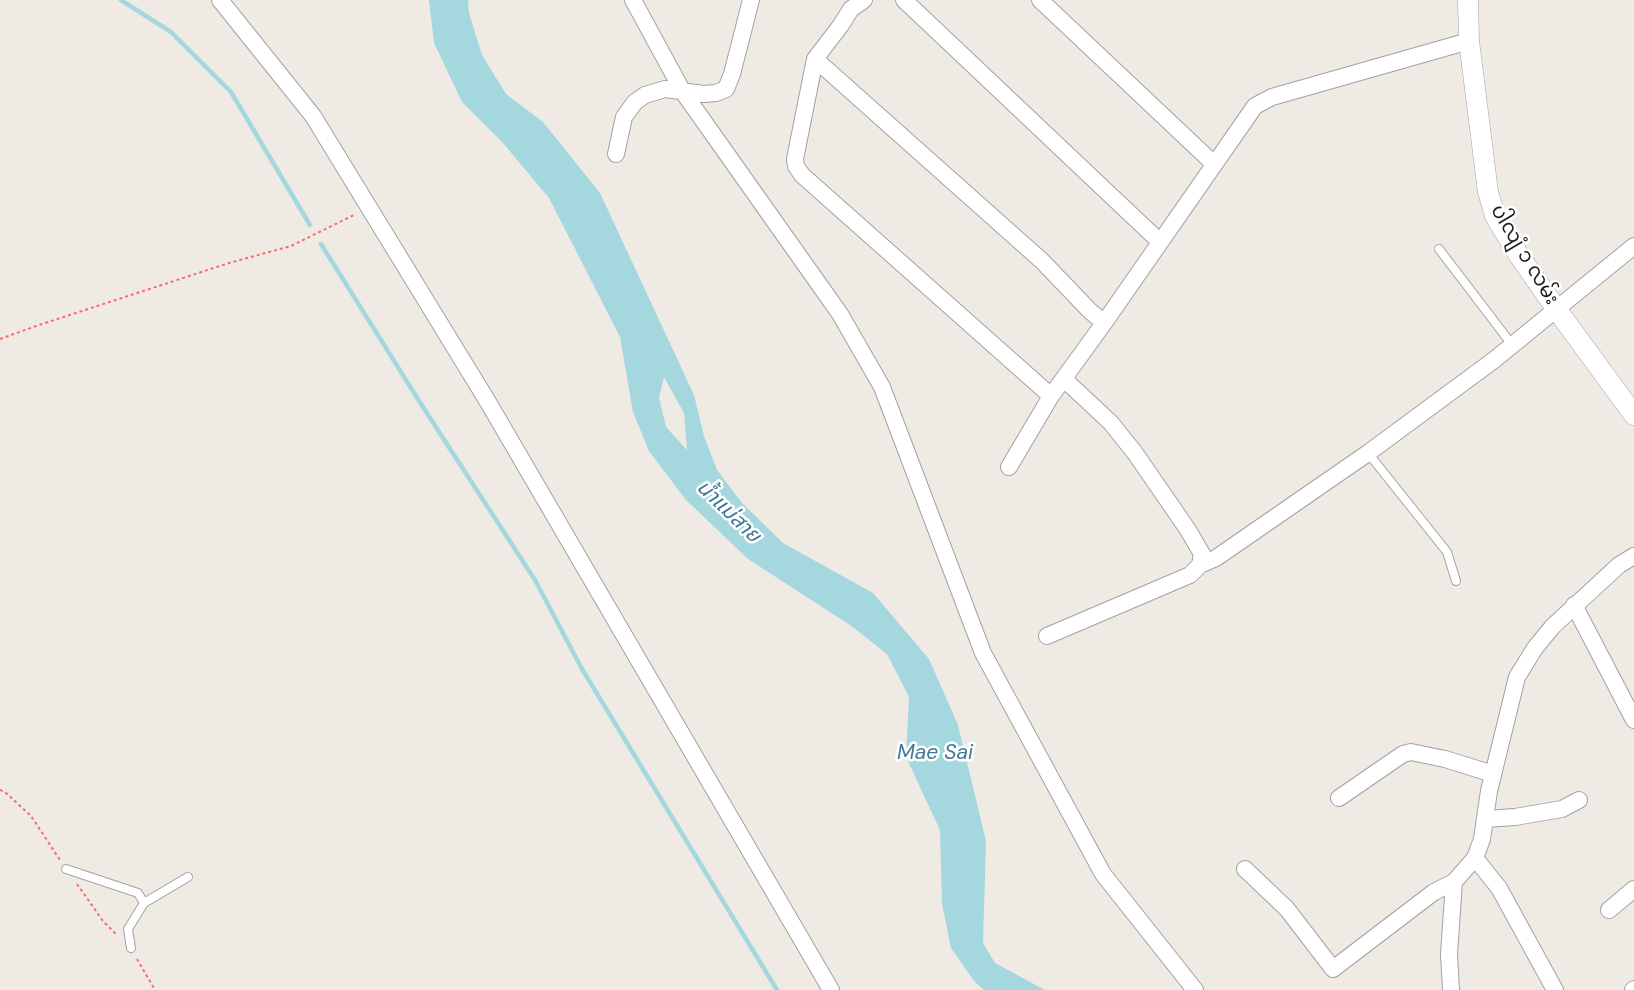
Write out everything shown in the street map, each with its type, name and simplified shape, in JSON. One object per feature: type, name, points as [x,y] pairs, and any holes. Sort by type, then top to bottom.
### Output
[{"type":"street","points":[[220,0],[313,116],[488,402],[831,990]]},
{"type":"street","points":[[633,0],[683,92],[840,314],[877,378],[983,653],[1103,874],[1196,990]]},
{"type":"street","points":[[615,154],[624,117],[635,102],[645,95],[665,89],[704,94],[726,89],[751,0]]},
{"type":"street","points":[[904,0],[1160,242]]},
{"type":"street","points":[[1040,0],[1214,164]]},
{"type":"street","name":"ပါလျံ ၁ လမ်း","points":[[1468,0],[1469,41],[1488,192],[1495,216],[1557,310],[1634,415]]},
{"type":"street","points":[[856,3],[815,59],[795,159],[796,166],[802,176],[1051,396]]},
{"type":"street","points":[[1009,467],[1051,396],[1255,106],[1272,97],[1469,41]]},
{"type":"street","points":[[815,59],[1042,261],[1104,323]]},
{"type":"street","points":[[1047,636],[1190,575],[1200,565],[1216,558],[1368,453],[1513,346],[1613,261],[1634,246]]},
{"type":"street","points":[[1064,379],[1111,423],[1135,453],[1202,554],[1200,565]]},
{"type":"street","points":[[1245,869],[1287,909],[1333,969],[1434,892],[1454,882],[1475,858],[1482,839],[1493,774],[1517,677],[1535,648],[1575,605],[1619,565],[1634,556]]},
{"type":"street","points":[[1575,605],[1634,720]]},
{"type":"street","points":[[1339,798],[1402,754],[1411,752],[1436,756],[1493,774]]},
{"type":"street","points":[[1485,819],[1515,817],[1562,809],[1579,800]]},
{"type":"street","points":[[1475,858],[1499,888],[1555,990]]},
{"type":"street","points":[[1451,990],[1449,954],[1454,882]]},
{"type":"street","points":[[1609,910],[1634,890]]},
{"type":"lane","points":[[1439,249],[1513,346]]},
{"type":"lane","points":[[1368,453],[1447,552],[1456,581]]},
{"type":"lane","points":[[66,869],[138,893],[144,903]]},
{"type":"lane","points":[[131,948],[128,929],[144,903],[188,877]]},
{"type":"path","points":[[0,339],[229,263],[291,246],[369,207]]},
{"type":"path","points":[[0,790],[31,816],[103,921],[131,948],[155,990]]},
{"type":"water","name":"Mae Sai","points":[[429,0],[468,0],[469,13],[482,55],[506,94],[543,122],[600,193],[694,395],[704,436],[717,470],[742,503],[783,543],[873,593],[929,659],[958,725],[986,841],[983,943],[995,963],[1045,990],[984,990],[974,981],[951,948],[942,904],[940,830],[906,757],[909,697],[887,654],[850,625],[748,559],[686,500],[649,451],[633,412],[620,337],[549,198],[503,143],[462,102],[434,43]],"holes":[[[664,377],[684,413],[687,450],[666,427],[659,398]]]},
{"type":"waterway","points":[[121,0],[171,32],[231,92],[310,225]]},
{"type":"waterway","points":[[321,244],[535,580],[582,669],[777,990]]},
{"type":"water label","name":"น้ำแม่สาย","points":[[728,512]]}]
